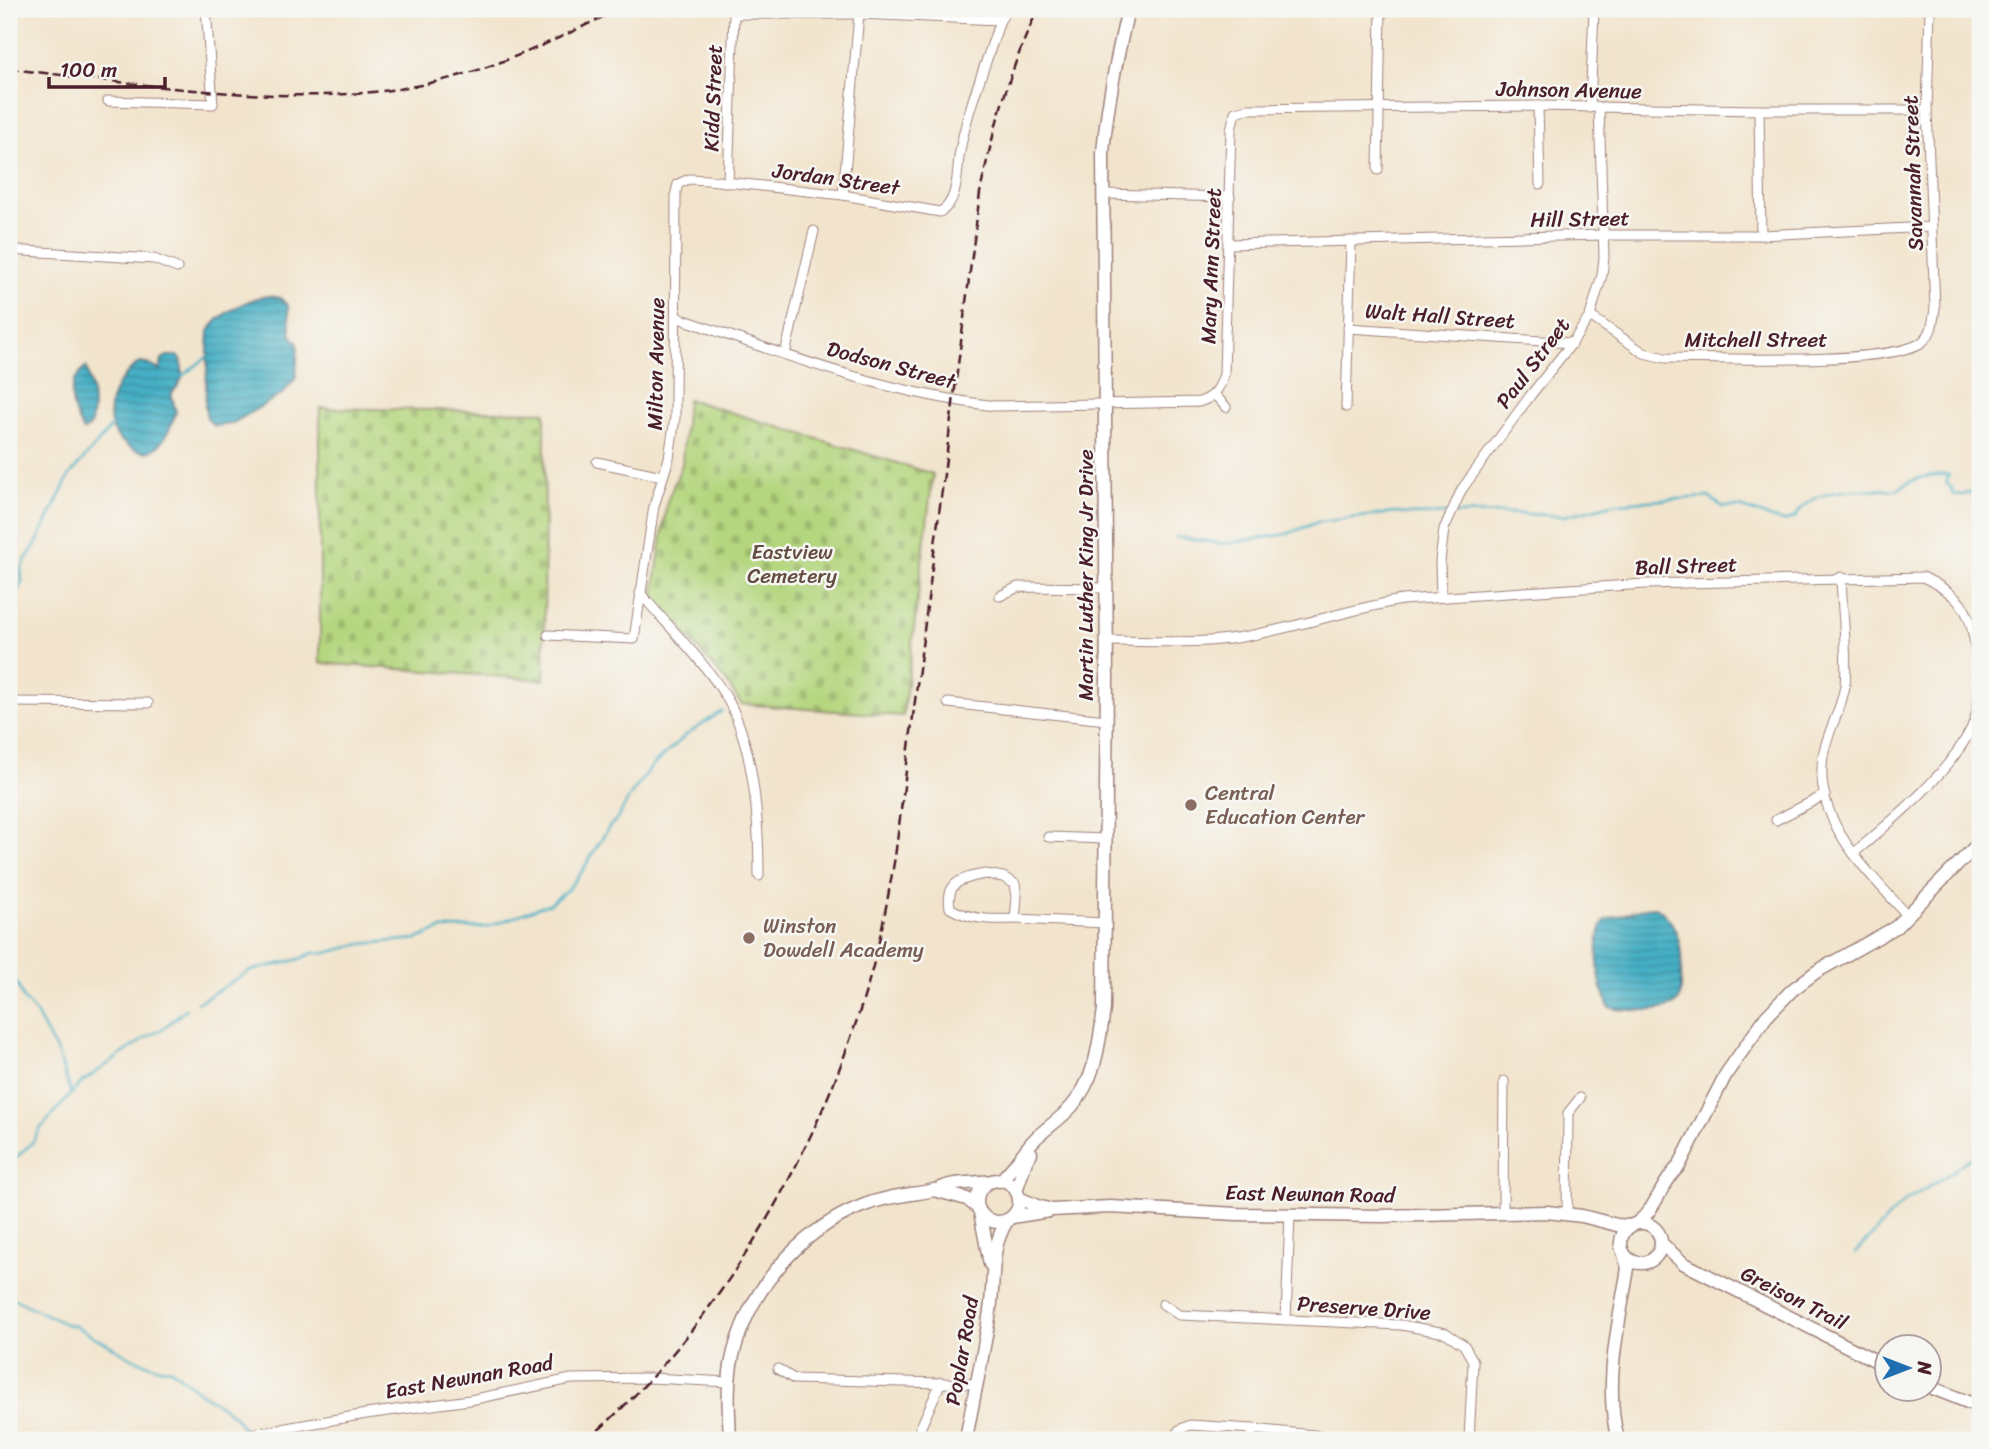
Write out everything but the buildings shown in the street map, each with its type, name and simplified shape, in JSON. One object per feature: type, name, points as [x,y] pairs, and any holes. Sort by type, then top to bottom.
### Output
[{"type":"street","points":[[108,101],[213,104],[206,9]]},
{"type":"street","points":[[844,195],[859,13],[1000,20],[1008,9]]},
{"type":"street","name":"Martin Luther King Jr Drive","points":[[1017,1194],[1026,1161],[1050,1128],[1086,1087],[1094,1067],[1104,1009],[1106,588],[1103,194],[1106,114],[1128,9]]},
{"type":"street","points":[[1378,170],[1381,9]]},
{"type":"street","name":"Paul Street","points":[[1441,597],[1440,561],[1444,529],[1462,489],[1479,463],[1573,342],[1590,316],[1602,275],[1604,257],[1595,108],[1594,9]]},
{"type":"street","name":"Savannah Street","points":[[1928,335],[1931,332],[1935,308],[1927,110],[1930,9]]},
{"type":"street","name":"Kidd Street","points":[[728,183],[734,13],[859,13]]},
{"type":"street","name":"Jordan Street","points":[[728,183],[844,195],[940,212],[946,209],[953,193],[963,139],[1000,20]]},
{"type":"street","points":[[1538,106],[1540,184]]},
{"type":"street","name":"Johnson Avenue","points":[[1231,136],[1235,112],[1248,109],[1538,106],[1927,110]]},
{"type":"street","points":[[1759,110],[1761,235]]},
{"type":"street","name":"Mary Ann Street","points":[[1214,394],[1220,386],[1226,358],[1231,136]]},
{"type":"street","name":"Milton Avenue","points":[[548,635],[634,639],[654,506],[669,458],[675,418],[676,191],[678,184],[689,179],[728,183]]},
{"type":"street","points":[[1103,194],[1230,197]]},
{"type":"street","name":"Hill Street","points":[[1229,244],[1603,235],[1761,235],[1932,227]]},
{"type":"street","points":[[785,354],[814,230]]},
{"type":"street","points":[[1346,407],[1351,241]]},
{"type":"street","points":[[9,250],[154,259],[177,268]]},
{"type":"street","name":"Mitchell Street","points":[[1590,316],[1644,353],[1665,358],[1843,358],[1900,351],[1913,347],[1928,335]]},
{"type":"street","name":"Dodson Street","points":[[676,317],[875,382],[971,404],[1104,405]]},
{"type":"street","name":"Walt Hall Street","points":[[1348,328],[1573,342]]},
{"type":"street","points":[[1104,405],[1187,404],[1206,401],[1214,394],[1226,407]]},
{"type":"street","points":[[597,462],[663,476]]},
{"type":"street","points":[[1841,577],[1845,682],[1842,703],[1831,727],[1823,757],[1825,795],[1840,835],[1908,916]]},
{"type":"street","name":"Ball Street","points":[[1106,641],[1227,639],[1402,600],[1645,584],[1923,577],[1944,588],[1966,609],[1975,639],[1979,697],[1972,727],[1957,752],[1906,809],[1854,853]]},
{"type":"street","points":[[1000,596],[1018,587],[1106,588]]},
{"type":"street","points":[[640,593],[715,680],[733,710],[757,804],[760,876]]},
{"type":"street","points":[[9,702],[148,703]]},
{"type":"street","points":[[948,703],[1106,720]]},
{"type":"street","points":[[1776,820],[1825,795]]},
{"type":"street","points":[[1048,837],[1106,839]]},
{"type":"street","points":[[1620,1320],[1635,1275],[1650,1260],[1659,1238],[1658,1214],[1677,1176],[1679,1166],[1726,1074],[1766,1017],[1792,990],[1816,972],[1896,927],[1980,842]]},
{"type":"street","points":[[1015,919],[1017,897],[1014,884],[1003,877],[985,874],[963,878],[954,884],[948,897],[950,908],[963,916],[998,920],[1106,923]]},
{"type":"street","points":[[1503,1212],[1504,1081]]},
{"type":"street","points":[[1567,1215],[1568,1114],[1580,1098]]},
{"type":"street","name":"Martin Luther King Jr Drive","points":[[996,1181],[1008,1174],[1037,1137],[1050,1128]]},
{"type":"street","points":[[1618,1440],[1614,1423],[1612,1379],[1628,1268],[1623,1249],[1623,1234],[1646,1216],[1679,1166]]},
{"type":"street","points":[[979,1210],[978,1195],[986,1184],[996,1181]]},
{"type":"street","points":[[730,1440],[729,1382],[732,1358],[747,1319],[767,1282],[791,1253],[827,1224],[861,1206],[895,1196],[949,1185],[996,1181],[1012,1186],[1017,1194],[1017,1211],[1009,1219],[993,1222],[967,1199],[934,1190]]},
{"type":"street","name":"East Newnan Road","points":[[1017,1194],[1037,1206],[1052,1210]]},
{"type":"street","name":"East Newnan Road","points":[[1009,1219],[1052,1210],[1110,1208],[1381,1216],[1547,1212],[1582,1216],[1617,1226],[1634,1225]]},
{"type":"street","name":"Poplar Road","points":[[979,1210],[992,1268]]},
{"type":"street","points":[[1286,1320],[1290,1214]]},
{"type":"street","name":"East Newnan Road","points":[[1567,1215],[1614,1234],[1623,1249]]},
{"type":"street","name":"Poplar Road","points":[[966,1440],[990,1310],[997,1238],[1009,1219]]},
{"type":"street","points":[[1634,1225],[1648,1225],[1659,1238]]},
{"type":"street","name":"Greison Trail","points":[[1659,1238],[1683,1263],[1874,1360]]},
{"type":"street","points":[[1623,1249],[1633,1262],[1650,1260]]},
{"type":"street","name":"Greison Trail","points":[[1650,1260],[1683,1263]]},
{"type":"street","name":"Preserve Drive","points":[[1163,1304],[1179,1315],[1401,1325],[1446,1333],[1464,1345],[1473,1361],[1469,1439]]},
{"type":"street","points":[[778,1369],[794,1379],[976,1384]]},
{"type":"street","name":"East Newnan Road","points":[[218,1440],[366,1414],[470,1400],[570,1379],[650,1378],[729,1382]]},
{"type":"street","points":[[915,1440],[941,1382]]},
{"type":"street","points":[[1944,1393],[1980,1407]]},
{"type":"street","points":[[1180,1430],[1190,1425],[1252,1429],[1314,1435],[1327,1440]]},
{"type":"street","points":[[1252,1429],[1252,1440]]},
{"type":"street","points":[[1469,1439],[1515,1440]]},
{"type":"green space","name":"Eastview Cemetery","points":[[687,399],[933,474],[903,716],[741,704],[726,681],[653,597],[667,502],[682,464]]},
{"type":"green space","points":[[320,408],[545,412],[544,680],[320,663]]},
{"type":"water","points":[[269,296],[280,298],[288,306],[291,335],[298,344],[296,378],[281,395],[231,424],[214,426],[207,418],[205,407],[209,331],[219,319],[235,308]]},
{"type":"water","points":[[178,356],[182,361],[182,378],[172,392],[176,412],[162,441],[149,452],[139,451],[124,443],[112,427],[112,396],[124,377],[137,364],[144,363],[160,370],[162,359]]},
{"type":"water","points":[[86,367],[93,411],[90,427],[83,431],[75,414],[72,390],[79,374]]},
{"type":"water","points":[[1656,907],[1671,922],[1679,940],[1679,1000],[1673,1006],[1655,1009],[1609,1007],[1598,964],[1599,939],[1605,920]]},
{"type":"waterway","points":[[1972,9],[1980,17]]},
{"type":"waterway","points":[[182,376],[207,357]]},
{"type":"waterway","points":[[9,607],[22,582],[21,570],[26,559],[69,476],[112,426]]},
{"type":"waterway","points":[[1454,514],[1564,516],[1617,503],[1709,497],[1723,507],[1740,507],[1784,522],[1796,517],[1813,499],[1826,494],[1856,490],[1897,490],[1909,482],[1929,476],[1949,475],[1946,483],[1952,488],[1952,494],[1963,495],[1980,488]]},
{"type":"waterway","points":[[1176,537],[1223,544],[1287,534],[1318,522],[1394,513],[1448,514]]},
{"type":"waterway","points":[[197,1003],[250,971],[300,959],[313,953],[326,953],[361,944],[417,939],[442,929],[487,927],[551,903],[568,889],[581,873],[609,827],[653,765],[685,736],[722,711]]},
{"type":"waterway","points":[[9,965],[24,1000],[35,1012],[58,1054],[71,1093]]},
{"type":"waterway","points":[[9,1164],[32,1143],[40,1129],[82,1082],[161,1030],[186,1009]]},
{"type":"waterway","points":[[1855,1253],[1905,1201],[1980,1151]]},
{"type":"waterway","points":[[9,1296],[65,1324],[75,1326],[136,1360],[171,1369],[223,1407],[237,1419],[243,1429]]},
{"type":"railway","points":[[9,69],[234,93],[349,94],[405,88],[479,70],[540,46],[619,9]]},
{"type":"railway","points":[[587,1440],[636,1394],[681,1343],[723,1288],[761,1229],[825,1104],[850,1040],[870,977],[895,857],[980,193],[1003,99],[1038,9]]},
{"type":"place","name":"Central Education Center","points":[[1191,805]]},
{"type":"place","name":"Winston Dowdell Academy","points":[[749,938]]}]
